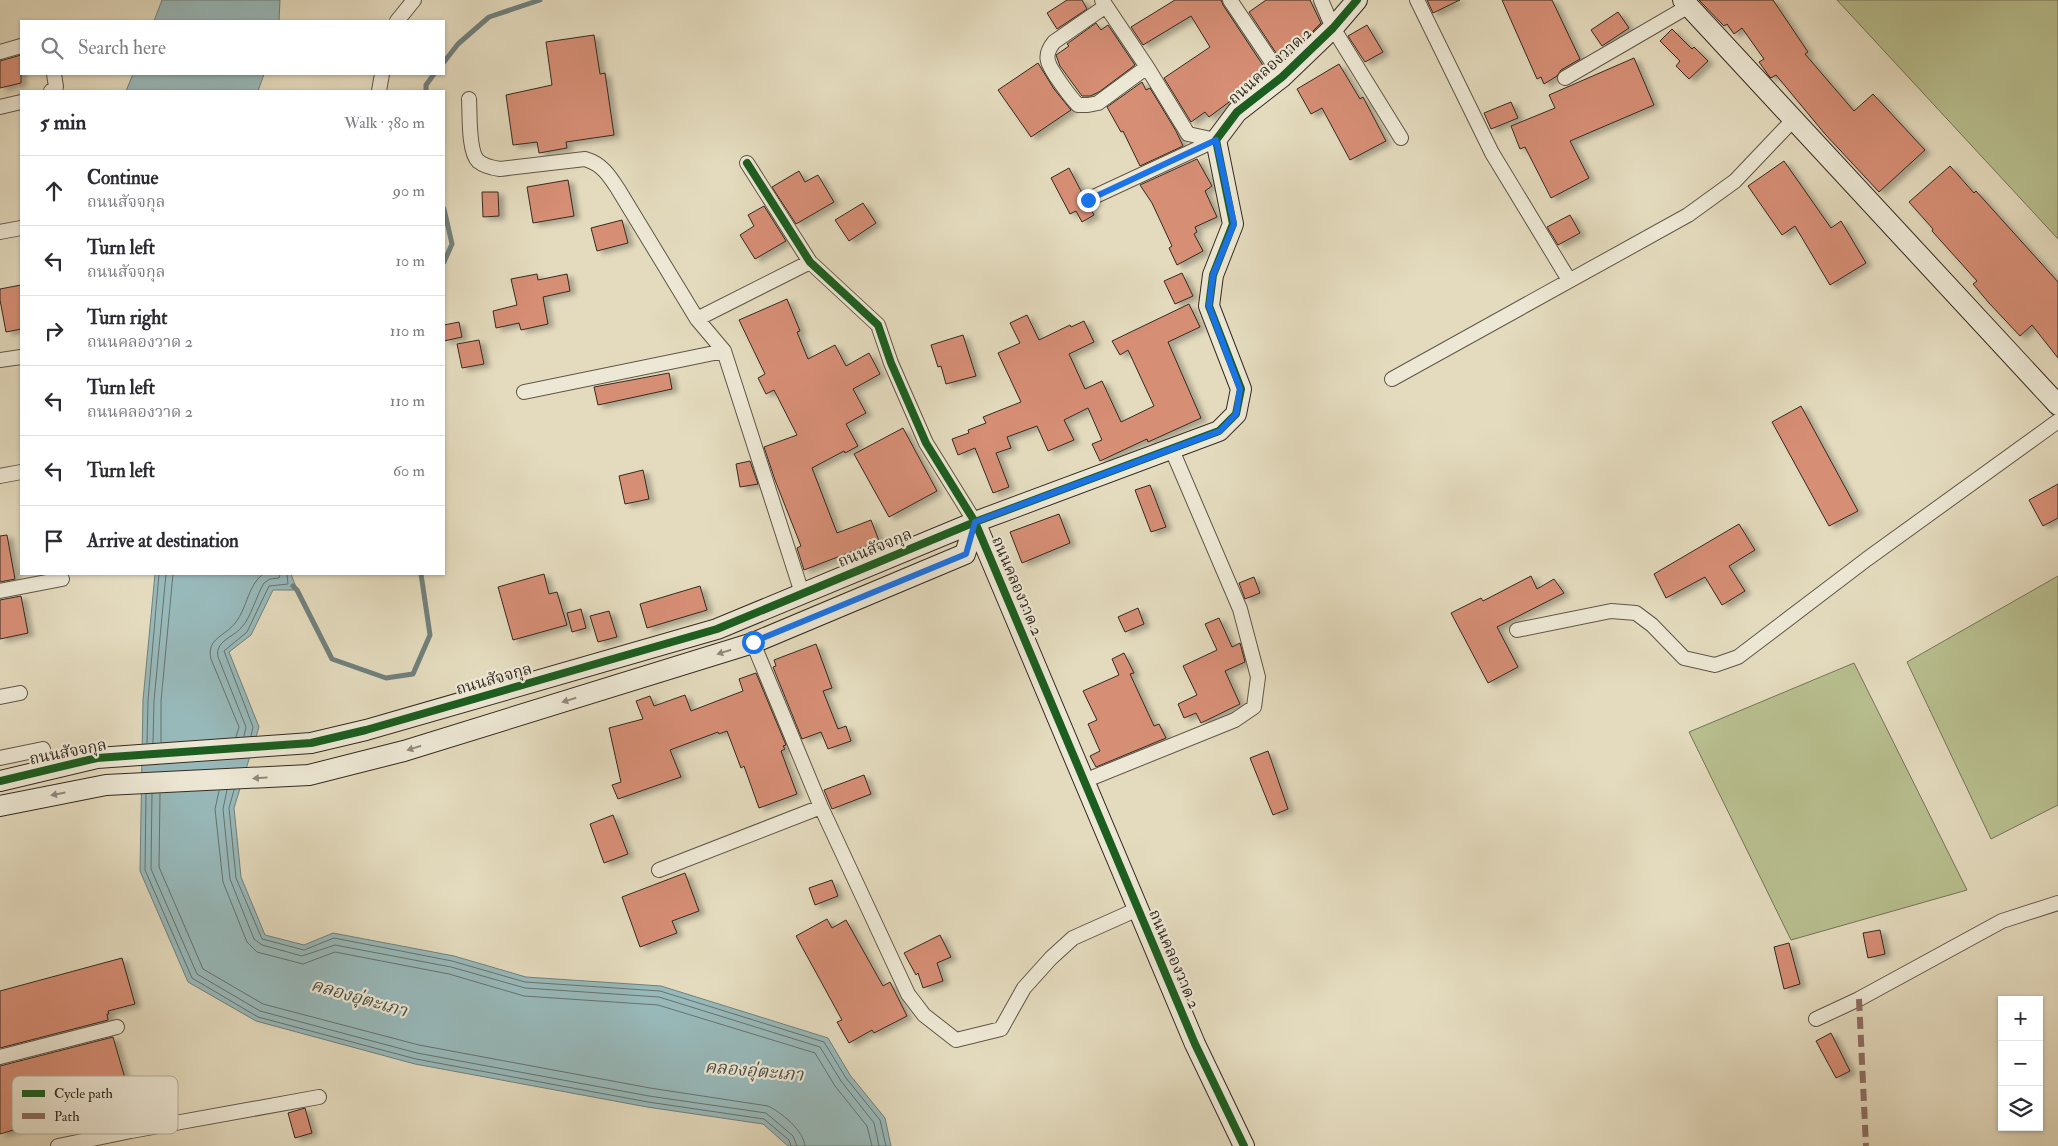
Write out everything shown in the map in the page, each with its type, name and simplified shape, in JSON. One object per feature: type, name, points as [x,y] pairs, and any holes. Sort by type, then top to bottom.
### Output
[{"type":"street","points":[[398,20],[414,0]]},
{"type":"street","points":[[1230,0],[1282,77]]},
{"type":"street","points":[[1321,0],[1333,28],[1402,138]]},
{"type":"street","name":"ถนนคลองวาด 2","points":[[1244,1146],[1195,1044],[975,522],[1220,431],[1236,414],[1240,389],[1209,306],[1213,275],[1234,224],[1216,140],[1238,112],[1282,77],[1333,28],[1357,0]]},
{"type":"street","points":[[1418,0],[1492,153],[1569,280]]},
{"type":"street","points":[[1147,67],[1098,103],[1088,106],[1078,105],[1070,97],[1048,61],[1049,50],[1054,42],[1104,3],[1147,67],[1188,134],[1216,140]]},
{"type":"street","points":[[1565,78],[1686,3],[2058,405]]},
{"type":"street","points":[[0,52],[20,46]]},
{"type":"street","points":[[52,90],[56,87],[54,75]]},
{"type":"street","points":[[379,90],[382,75]]},
{"type":"street","points":[[468,99],[472,152],[478,161],[489,167],[500,169],[585,159],[596,163],[606,171],[632,209],[697,319],[724,352],[802,593]]},
{"type":"street","points":[[0,106],[20,102]]},
{"type":"street","points":[[1392,379],[1688,215],[1735,181],[1794,120]]},
{"type":"street","points":[[1088,200],[1216,140]]},
{"type":"street","points":[[0,806],[106,784],[309,775],[404,752],[753,642],[966,554],[975,522],[926,444],[891,363],[878,325],[810,262],[747,163]]},
{"type":"street","points":[[0,232],[20,228]]},
{"type":"street","points":[[697,319],[810,262]]},
{"type":"street","points":[[524,392],[724,352]]},
{"type":"street","points":[[0,360],[20,357]]},
{"type":"street","points":[[1517,630],[1611,611],[1636,613],[1652,625],[1684,658],[1716,665],[1738,658],[1867,559],[2058,421]]},
{"type":"street","points":[[1084,781],[1235,720],[1254,707],[1258,677],[1240,609],[1172,450]]},
{"type":"street","points":[[0,476],[20,472]]},
{"type":"street","name":"ถนนสัจจกุล","points":[[0,781],[97,758],[311,743],[366,730],[717,629],[975,522]]},
{"type":"street","points":[[0,591],[62,579]]},
{"type":"street","points":[[753,642],[821,807],[908,994],[924,1015],[956,1040],[1001,1029],[1024,988],[1051,958],[1073,938],[1138,909]]},
{"type":"street","points":[[0,697],[20,693]]},
{"type":"street","points":[[0,758],[43,749]]},
{"type":"street","points":[[658,870],[821,807]]},
{"type":"street","points":[[1816,1019],[1860,999],[2002,921],[2058,903]]},
{"type":"street","points":[[0,1057],[117,1027]]},
{"type":"street","points":[[178,1122],[319,1097]]},
{"type":"street","points":[[58,1146],[113,1134]]},
{"type":"green space","points":[[1837,0],[2058,0],[2058,239]]},
{"type":"green space","points":[[2058,576],[2058,805],[1991,839],[1907,662]]},
{"type":"green space","points":[[1854,663],[1967,890],[1791,940],[1689,732]]},
{"type":"water","points":[[162,0],[280,0],[279,20],[154,20]]},
{"type":"water","points":[[133,75],[264,75],[258,90],[126,90]]},
{"type":"water","name":"คลองอุ่ตะเภา","points":[[155,575],[291,575],[297,590],[273,590],[251,635],[229,652],[259,727],[234,808],[241,877],[265,935],[304,945],[333,933],[454,956],[526,977],[661,986],[828,1038],[850,1075],[885,1118],[891,1146],[788,1146],[763,1124],[647,1107],[415,1064],[256,1021],[188,982],[140,871],[143,700]]},
{"type":"building","points":[[1067,0],[1082,0],[1087,9],[1057,29],[1047,13]]},
{"type":"building","points":[[1175,0],[1221,0],[1268,73],[1209,117],[1205,112],[1191,122],[1164,78],[1210,47],[1191,16],[1143,45],[1131,27]]},
{"type":"building","points":[[1266,0],[1310,0],[1321,23],[1310,34],[1278,56],[1249,12]]},
{"type":"building","points":[[1427,0],[1460,0],[1433,13]]},
{"type":"building","points":[[1502,0],[1552,0],[1580,59],[1561,70],[1557,76],[1544,84],[1541,77],[1537,79]]},
{"type":"building","points":[[1699,0],[1773,0],[1808,52],[1805,54],[1854,111],[1873,94],[1925,150],[1879,192],[1825,134],[1776,75],[1771,78],[1769,76],[1759,62],[1764,59],[1742,28],[1734,34],[1727,24],[1724,26]]},
{"type":"building","points":[[1618,12],[1629,28],[1602,46],[1591,30]]},
{"type":"building","points":[[1096,23],[1101,30],[1108,25],[1135,65],[1099,92],[1090,96],[1082,96],[1060,66],[1056,55],[1069,46],[1067,44]]},
{"type":"building","points":[[1367,25],[1383,52],[1365,62],[1348,36]]},
{"type":"building","points":[[1672,29],[1692,49],[1694,47],[1708,61],[1689,79],[1676,66],[1680,61],[1660,41]]},
{"type":"building","points":[[594,35],[600,74],[605,73],[614,135],[566,142],[567,148],[539,153],[537,142],[513,145],[506,95],[552,85],[546,42]]},
{"type":"building","points":[[20,55],[21,83],[0,88],[0,61]]},
{"type":"building","points":[[1634,58],[1654,105],[1570,141],[1589,178],[1551,198],[1525,147],[1520,149],[1511,126],[1555,108],[1549,95]]},
{"type":"building","points":[[1038,63],[1054,89],[1071,110],[1031,137],[998,90]]},
{"type":"building","points":[[1339,64],[1360,99],[1363,97],[1386,141],[1350,160],[1322,108],[1311,114],[1297,89]]},
{"type":"building","points":[[1142,82],[1146,90],[1150,88],[1183,146],[1140,166],[1123,131],[1121,132],[1107,107]]},
{"type":"building","points":[[1511,102],[1518,118],[1491,129],[1484,113]]},
{"type":"building","points":[[1197,159],[1212,186],[1205,191],[1217,217],[1195,227],[1197,232],[1194,234],[1203,251],[1177,265],[1169,248],[1172,246],[1152,203],[1140,185]]},
{"type":"building","points":[[1784,161],[1831,228],[1841,221],[1866,263],[1830,285],[1795,226],[1782,235],[1748,186]]},
{"type":"building","points":[[1950,166],[1974,193],[1976,191],[2058,282],[2058,358],[2032,325],[2020,336],[1973,284],[1977,281],[1909,202]]},
{"type":"building","points":[[1069,168],[1082,193],[1078,199],[1079,204],[1086,209],[1090,208],[1094,215],[1082,222],[1076,211],[1070,214],[1051,178]]},
{"type":"building","points":[[799,171],[805,182],[818,175],[834,202],[796,224],[772,187]]},
{"type":"building","points":[[568,180],[574,216],[533,223],[527,187]]},
{"type":"building","points":[[482,192],[498,192],[499,216],[483,217]]},
{"type":"building","points":[[863,203],[876,223],[849,241],[835,220]]},
{"type":"building","points":[[764,206],[786,241],[755,259],[740,235],[754,226],[748,215]]},
{"type":"building","points":[[1570,215],[1580,233],[1558,245],[1547,227]]},
{"type":"building","points":[[622,220],[628,243],[597,251],[591,228]]},
{"type":"building","points":[[1182,273],[1193,296],[1175,304],[1164,281]]},
{"type":"building","points":[[537,274],[538,280],[567,274],[570,291],[543,297],[548,324],[521,330],[519,323],[496,328],[493,311],[517,305],[511,279]]},
{"type":"building","points":[[20,285],[20,329],[6,332],[0,300],[0,289]]},
{"type":"building","points":[[787,299],[800,331],[797,332],[808,359],[835,345],[846,366],[869,353],[880,374],[853,389],[866,413],[846,424],[858,446],[845,453],[844,451],[812,468],[837,533],[871,520],[879,541],[804,570],[797,548],[801,546],[764,447],[797,435],[774,390],[766,394],[758,378],[765,374],[739,320]]},
{"type":"building","points":[[1189,304],[1200,327],[1168,342],[1201,418],[1148,442],[1147,439],[1100,461],[1092,444],[1102,440],[1088,408],[1064,420],[1074,440],[1048,451],[1037,426],[1007,437],[1011,448],[996,453],[1009,487],[993,493],[975,448],[958,455],[952,439],[969,433],[968,430],[986,423],[983,417],[1021,402],[998,353],[1020,343],[1010,323],[1027,315],[1039,340],[1070,325],[1071,327],[1084,321],[1094,342],[1069,354],[1085,389],[1102,381],[1121,422],[1154,406],[1128,350],[1120,355],[1112,341]]},
{"type":"building","points":[[459,322],[462,337],[445,341],[445,325]]},
{"type":"building","points":[[963,335],[976,376],[946,384],[941,366],[938,367],[931,345]]},
{"type":"building","points":[[479,340],[484,364],[462,368],[457,344]]},
{"type":"building","points":[[669,373],[672,389],[598,405],[594,387]]},
{"type":"building","points":[[1801,406],[1858,511],[1829,526],[1772,422]]},
{"type":"building","points":[[903,428],[937,491],[889,517],[854,454]]},
{"type":"building","points":[[750,461],[758,484],[740,487],[736,464]]},
{"type":"building","points":[[643,470],[649,499],[625,504],[619,476]]},
{"type":"building","points":[[2058,484],[2058,518],[2043,526],[2029,500]]},
{"type":"building","points":[[1150,485],[1166,527],[1151,532],[1135,490]]},
{"type":"building","points":[[1059,514],[1070,543],[1022,563],[1010,532]]},
{"type":"building","points":[[1739,524],[1755,550],[1729,566],[1745,591],[1722,605],[1705,577],[1666,598],[1654,574]]},
{"type":"building","points":[[7,535],[15,579],[0,582],[0,536]]},
{"type":"building","points":[[544,574],[549,594],[557,592],[567,625],[513,640],[498,587]]},
{"type":"building","points":[[1531,576],[1537,589],[1554,579],[1564,593],[1497,627],[1518,667],[1488,683],[1451,613],[1481,598],[1483,601]]},
{"type":"building","points":[[1254,577],[1260,593],[1245,599],[1239,583]]},
{"type":"building","points":[[700,586],[707,610],[647,628],[640,604]]},
{"type":"building","points":[[21,596],[28,633],[0,639],[0,600]]},
{"type":"building","points":[[1138,608],[1144,624],[1125,632],[1118,617]]},
{"type":"building","points":[[581,609],[586,628],[572,632],[567,613]]},
{"type":"building","points":[[609,611],[617,637],[598,642],[590,616]]},
{"type":"building","points":[[1219,618],[1232,647],[1240,643],[1245,662],[1225,671],[1240,704],[1201,723],[1196,713],[1184,718],[1178,704],[1197,695],[1183,666],[1217,650],[1205,624]]},
{"type":"building","points":[[816,644],[832,688],[823,691],[838,729],[846,726],[851,741],[828,749],[821,732],[802,739],[773,667],[776,666],[774,660]]},
{"type":"building","points":[[1124,653],[1134,673],[1130,674],[1154,726],[1159,724],[1166,738],[1096,767],[1090,756],[1100,751],[1088,724],[1097,720],[1083,691],[1119,675],[1112,659]]},
{"type":"building","points":[[756,673],[786,745],[783,746],[785,749],[781,751],[797,794],[759,808],[744,766],[741,768],[727,731],[719,734],[718,732],[670,750],[681,777],[618,799],[612,785],[621,782],[609,728],[643,719],[636,701],[650,696],[654,706],[685,695],[691,711],[743,691],[739,679]]},
{"type":"building","points":[[1268,751],[1288,809],[1273,815],[1250,758]]},
{"type":"building","points":[[864,775],[871,794],[832,809],[824,790]]},
{"type":"building","points":[[613,815],[628,854],[604,863],[590,824]]},
{"type":"building","points":[[685,873],[699,911],[672,921],[677,933],[640,947],[622,897]]},
{"type":"building","points":[[832,880],[838,896],[815,905],[809,888]]},
{"type":"building","points":[[827,919],[832,928],[846,920],[883,986],[890,982],[907,1016],[874,1033],[872,1030],[849,1043],[837,1022],[842,1020],[796,936]]},
{"type":"building","points":[[1880,930],[1885,954],[1868,958],[1863,933]]},
{"type":"building","points":[[940,935],[951,957],[937,963],[943,981],[923,988],[918,973],[916,975],[904,953]]},
{"type":"building","points":[[1789,943],[1800,984],[1784,989],[1774,947]]},
{"type":"building","points":[[122,958],[135,1004],[108,1011],[108,1020],[0,1048],[0,991]]},
{"type":"building","points":[[1831,1033],[1850,1071],[1836,1078],[1816,1041]]},
{"type":"building","points":[[113,1037],[124,1076],[12,1076],[12,1130],[0,1134],[0,1066]]},
{"type":"building","points":[[305,1108],[312,1133],[295,1138],[288,1113]]},
{"type":"waterway","points":[[445,61],[458,44],[489,17],[540,0]]},
{"type":"waterway","points":[[426,90],[426,85],[433,75]]},
{"type":"waterway","points":[[445,213],[452,244],[445,260]]},
{"type":"waterway","points":[[293,586],[297,590],[332,659],[386,678],[413,674],[430,635],[421,575]]},
{"type":"marked path","points":[[1859,999],[1866,1146]]},
{"type":"cycle path","points":[[0,781],[97,758],[311,743],[366,730],[717,629],[975,522],[1219,431],[1236,414],[1241,389],[1209,306],[1213,275],[1233,224],[1216,140],[1237,112],[1282,77],[1333,28],[1357,0]]},
{"type":"cycle path","points":[[747,163],[810,262],[878,325],[891,363],[926,443],[975,522],[1195,1044],[1244,1146]]},
{"type":"route","points":[[753,642],[966,554],[975,522],[1220,431],[1236,414],[1240,389],[1209,306],[1213,275],[1234,224],[1221,156],[1216,140],[1088,200]]}]
